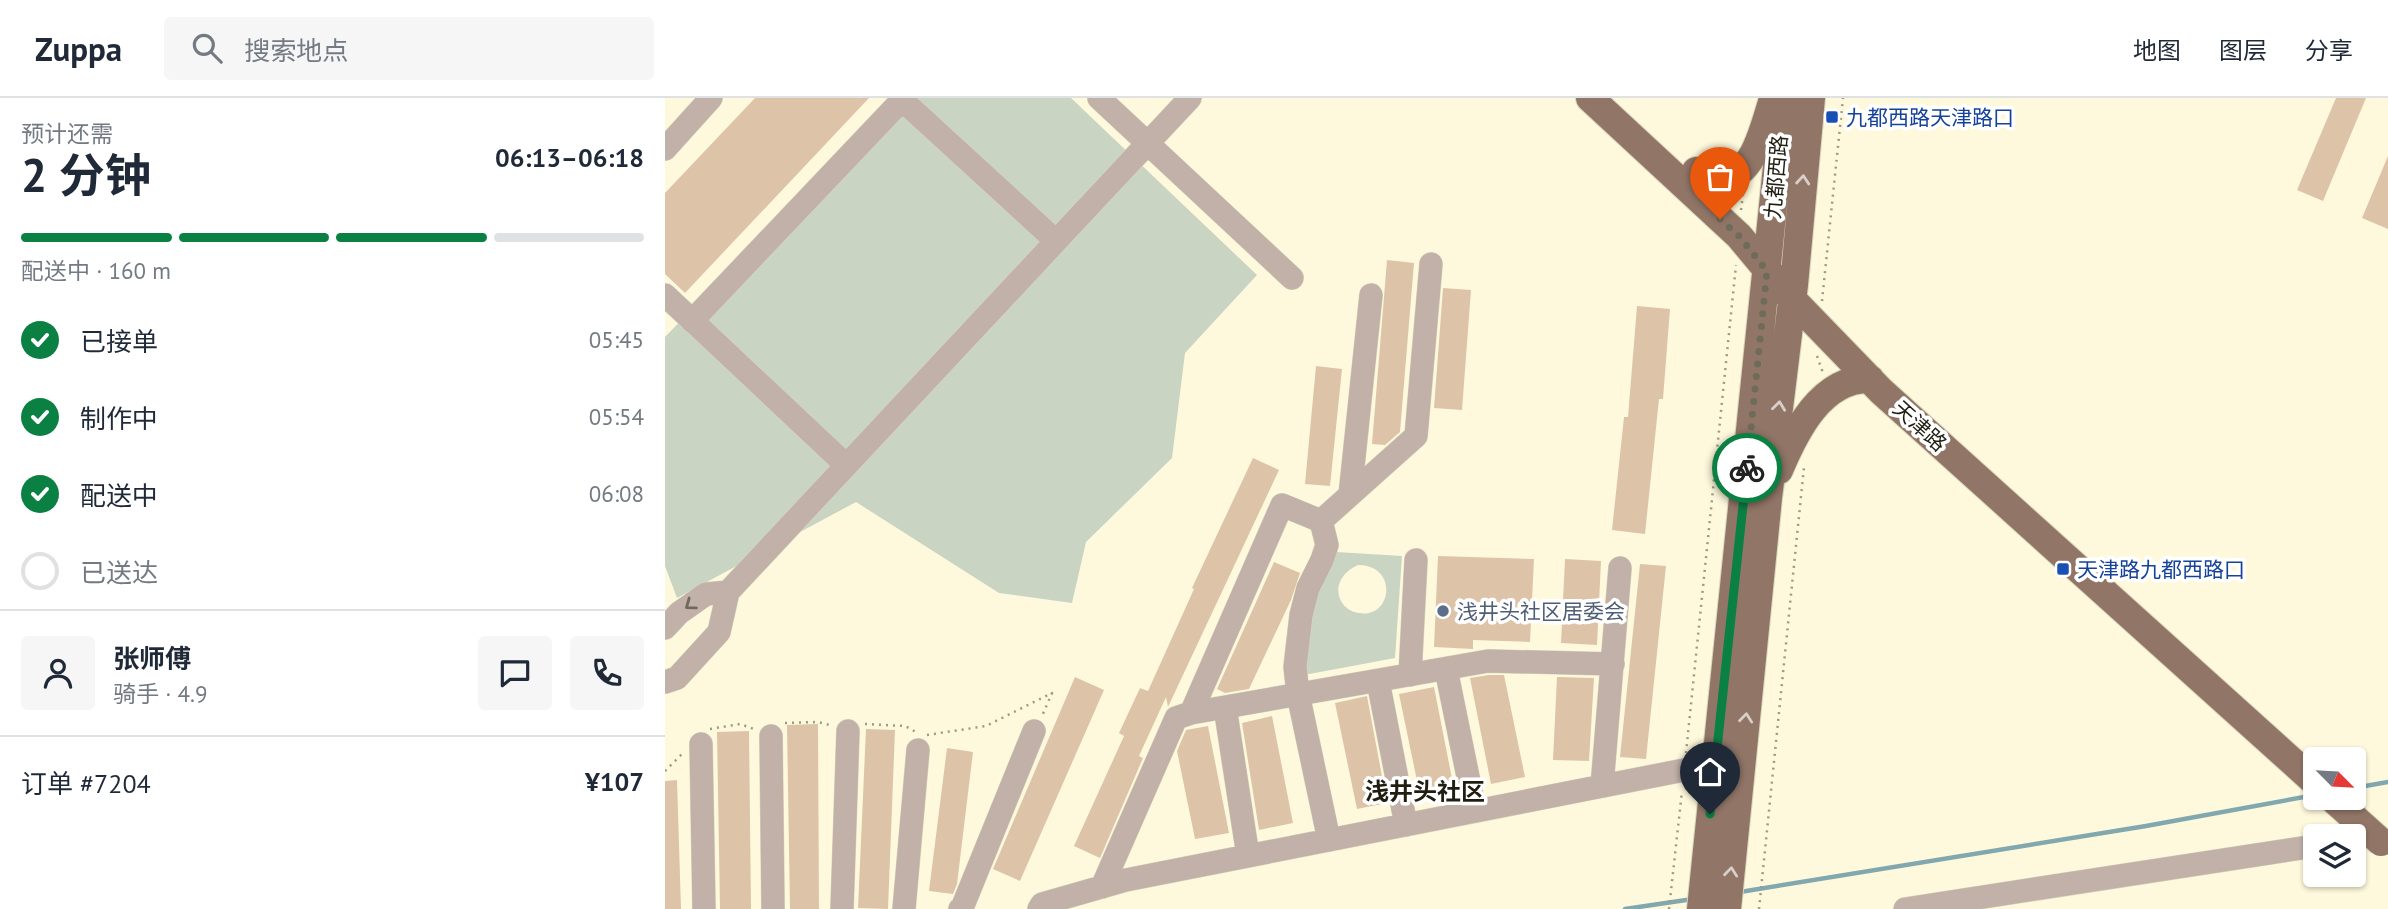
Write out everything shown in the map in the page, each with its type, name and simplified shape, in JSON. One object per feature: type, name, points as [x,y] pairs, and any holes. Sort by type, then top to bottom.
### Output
[{"type":"main road","name":"天津路","points":[[1590,98],[1740,225]]},
{"type":"main road","name":"天津路","points":[[1618,98],[1696,171],[1768,260],[1819,314],[2276,737]]},
{"type":"main road","points":[[1696,171],[1723,177],[1740,173],[1752,157],[1774,98]]},
{"type":"main road","name":"九都西路","points":[[1701,909],[1784,98]]},
{"type":"main road","name":"九都西路","points":[[1727,909],[1811,98]]},
{"type":"main road","name":"天津路","points":[[1819,314],[1870,379],[2276,737]]},
{"type":"main road","points":[[1768,498],[1791,441],[1818,402],[1841,386],[1870,379]]},
{"type":"main road","points":[[2276,737],[2303,756]]},
{"type":"main road","points":[[2276,737],[2303,768]]},
{"type":"main road","points":[[2346,810],[2380,839]]},
{"type":"main road","points":[[2361,810],[2380,839]]},
{"type":"lane","points":[[665,149],[711,98]]},
{"type":"lane","points":[[1099,98],[1292,278]]},
{"type":"lane","points":[[665,682],[677,678],[719,632],[728,592],[1190,98]]},
{"type":"lane","points":[[692,321],[901,99],[1056,241]]},
{"type":"lane","points":[[1321,521],[1416,436],[1431,264]]},
{"type":"lane","points":[[665,295],[846,465]]},
{"type":"lane","points":[[1350,495],[1371,295]]},
{"type":"lane","points":[[1191,713],[1282,505],[1321,521]]},
{"type":"lane","points":[[1321,521],[1327,545],[1308,588],[1301,615],[1295,667],[1329,840]]},
{"type":"lane","points":[[1410,675],[1416,560]]},
{"type":"lane","points":[[1602,786],[1621,568]]},
{"type":"lane","points":[[665,628],[679,613],[706,594],[728,592]]},
{"type":"lane","points":[[1102,887],[1177,718],[1191,713],[1488,661],[1612,664]]},
{"type":"lane","points":[[1446,669],[1475,811]]},
{"type":"lane","points":[[1378,681],[1406,825]]},
{"type":"lane","points":[[1224,708],[1248,856]]},
{"type":"lane","points":[[842,909],[848,731]]},
{"type":"lane","points":[[960,909],[1034,731]]},
{"type":"lane","points":[[771,736],[773,909]]},
{"type":"lane","points":[[701,744],[704,909]]},
{"type":"lane","points":[[904,909],[918,750]]},
{"type":"lane","points":[[1039,909],[1042,904],[1102,887],[1684,770]]},
{"type":"lane","points":[[1905,909],[2303,848]]},
{"type":"path","points":[[1830,393],[1810,335],[1819,314],[1843,98]]},
{"type":"path","points":[[1669,909],[1745,166]]},
{"type":"path","points":[[1759,909],[1804,468]]},
{"type":"path","points":[[918,750],[922,736],[986,726],[1052,693],[1034,731]]},
{"type":"green space","points":[[896,98],[1071,98],[1257,275],[1185,353],[1172,458],[1086,542],[1072,603],[999,593],[856,502],[677,598],[665,566],[665,337]]},
{"type":"green space","points":[[1336,552],[1402,556],[1395,658],[1304,675],[1313,593]],"holes":[[[1358,565],[1371,567],[1380,573],[1385,582],[1384,600],[1379,608],[1370,613],[1351,611],[1346,608],[1339,595],[1341,579]]]},
{"type":"building","points":[[755,98],[869,98],[685,293],[665,274],[665,193]]},
{"type":"building","points":[[2336,98],[2366,98],[2323,201],[2297,190]]},
{"type":"building","points":[[2388,156],[2388,229],[2362,218]]},
{"type":"building","points":[[1387,260],[1414,263],[1400,432],[1385,445],[1372,444]]},
{"type":"building","points":[[1443,288],[1471,290],[1462,410],[1434,408]]},
{"type":"building","points":[[1637,306],[1670,309],[1663,399],[1659,399],[1645,534],[1612,530],[1624,417],[1628,417]]},
{"type":"building","points":[[1316,366],[1342,369],[1330,486],[1305,484]]},
{"type":"building","points":[[1253,458],[1279,470],[1168,707],[1166,697],[1139,756],[1143,758],[1100,858],[1074,846],[1124,736],[1119,733],[1140,688],[1148,691],[1194,589],[1192,588]]},
{"type":"building","points":[[1438,556],[1534,559],[1530,642],[1473,640],[1473,649],[1434,647]]},
{"type":"building","points":[[1565,559],[1601,561],[1597,645],[1561,643]]},
{"type":"building","points":[[1274,562],[1300,573],[1291,600],[1249,689],[1225,693],[1217,689]]},
{"type":"building","points":[[1640,564],[1666,566],[1646,759],[1620,757]]},
{"type":"building","points":[[1504,675],[1525,777],[1491,784],[1470,678]]},
{"type":"building","points":[[1075,677],[1104,690],[1020,881],[993,869]]},
{"type":"building","points":[[1557,677],[1594,678],[1589,761],[1553,760]]},
{"type":"building","points":[[1434,687],[1455,794],[1421,800],[1399,694]]},
{"type":"building","points":[[1367,696],[1387,803],[1357,809],[1335,703]]},
{"type":"building","points":[[1272,716],[1293,823],[1259,830],[1242,723]]},
{"type":"building","points":[[818,724],[819,909],[790,909],[787,725]]},
{"type":"building","points":[[1208,726],[1229,833],[1195,839],[1177,751],[1186,730]]},
{"type":"building","points":[[866,729],[895,730],[888,909],[858,908]]},
{"type":"building","points":[[749,731],[751,909],[720,909],[717,732]]},
{"type":"building","points":[[947,748],[973,752],[957,884],[953,894],[929,891]]},
{"type":"building","points":[[677,780],[681,909],[665,909],[665,781]]},
{"type":"waterway","points":[[2366,786],[2388,782]]},
{"type":"waterway","points":[[1740,892],[2146,826],[2303,797]]},
{"type":"waterway","points":[[1625,909],[1693,899]]},
{"type":"way so far","points":[[1720,219],[1739,236],[1767,271],[1747,468]]},
{"type":"place","name":"九都西路天津路口","points":[[1832,117]]},
{"type":"place","name":"天津路九都西路口","points":[[2063,569]]},
{"type":"place","name":"浅井头社区居委会","points":[[1443,611]]},
{"type":"district","name":"浅井头社区","points":[[1425,791]]},
{"type":"route","points":[[1710,814],[1747,468]]}]
